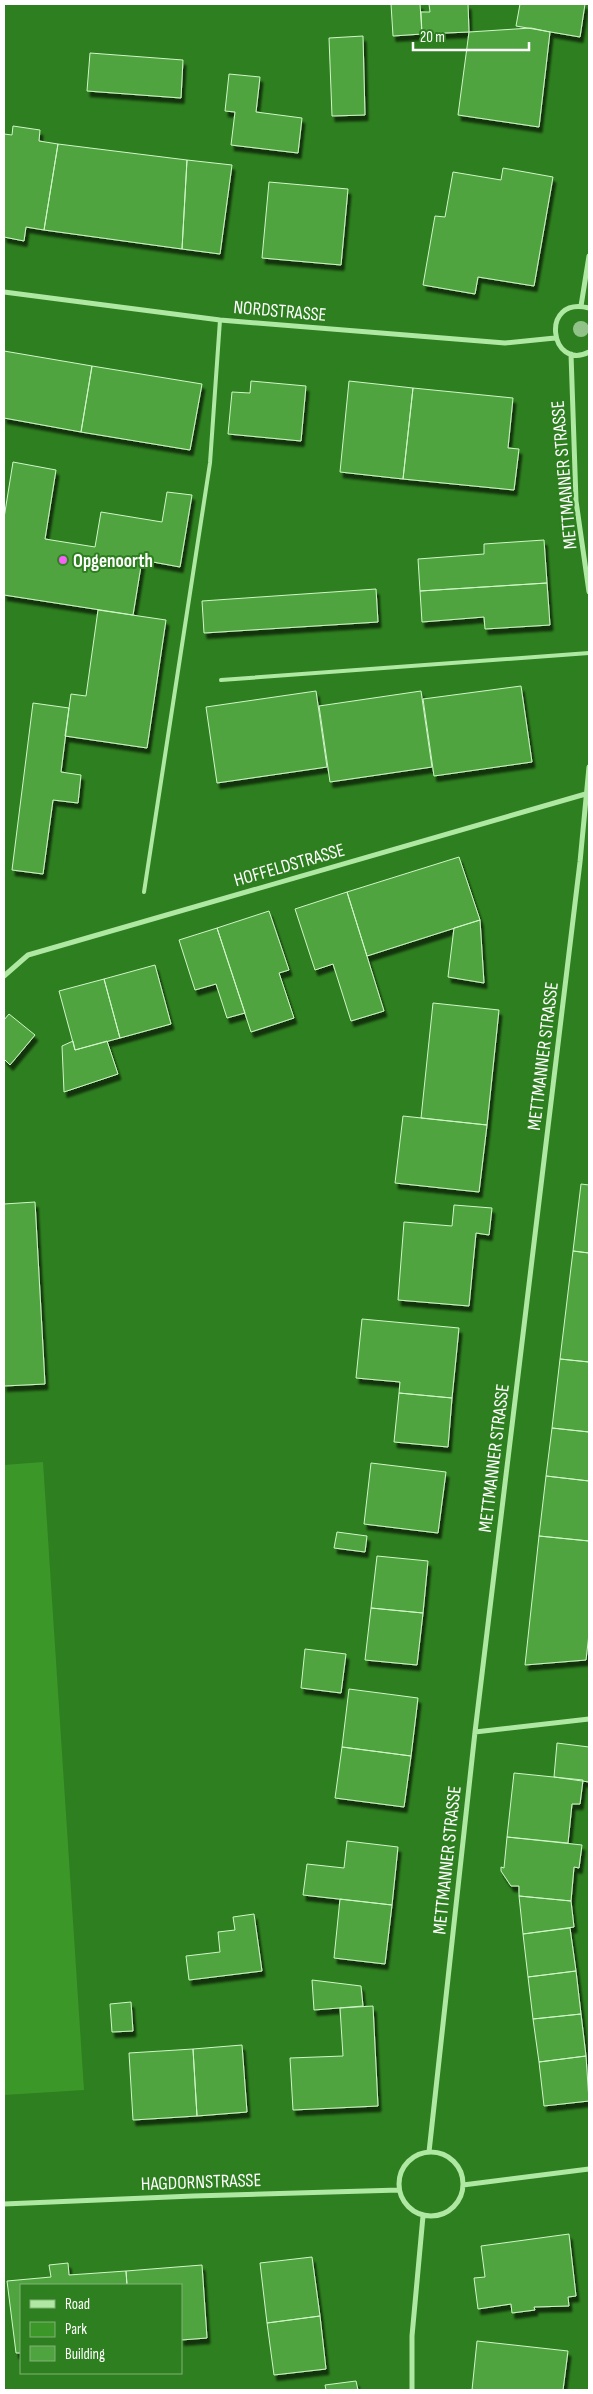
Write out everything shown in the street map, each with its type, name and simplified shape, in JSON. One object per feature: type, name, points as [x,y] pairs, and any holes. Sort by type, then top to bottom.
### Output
[{"type":"street","points":[[581,306],[589,256]]},
{"type":"street","name":"NORDSTRASSE","points":[[4,292],[220,320],[505,343],[555,338]]},
{"type":"street","points":[[589,308],[581,306],[566,310],[556,321],[555,338],[561,347],[571,354],[589,352]]},
{"type":"street","name":"METTMANNER STRASSE","points":[[571,354],[576,501],[589,592]]},
{"type":"street","name":"METTMANNER STRASSE","points":[[429,2152],[475,1732],[588,793],[589,767]]},
{"type":"street","name":"HOFFELDSTRASSE","points":[[4,976],[28,955],[588,793]]},
{"type":"street","points":[[475,1732],[589,1720]]},
{"type":"street","points":[[429,2152],[440,2153],[449,2158],[462,2175],[463,2185],[457,2203],[450,2210],[432,2217],[423,2216],[412,2211],[403,2202],[399,2190],[400,2172],[412,2158],[429,2152]]},
{"type":"street","points":[[463,2185],[589,2170]]},
{"type":"street","name":"HAGDORNSTRASSE","points":[[4,2204],[399,2190]]},
{"type":"street","points":[[412,2390],[412,2336],[423,2216]]},
{"type":"lane","points":[[144,892],[210,463],[220,320]]},
{"type":"lane","points":[[221,680],[589,653]]},
{"type":"green space","points":[[43,1462],[84,2090],[4,2095],[4,1465]]},
{"type":"building","points":[[391,4],[420,4],[422,34],[393,36]]},
{"type":"building","points":[[429,4],[468,4],[469,32],[422,34],[421,12],[430,12]]},
{"type":"building","points":[[520,4],[585,4],[580,37],[516,26]]},
{"type":"building","points":[[531,28],[550,32],[539,127],[458,115],[469,32]]},
{"type":"building","points":[[363,36],[365,115],[332,116],[329,38]]},
{"type":"building","points":[[90,53],[183,60],[181,98],[87,91]]},
{"type":"building","points":[[229,74],[260,77],[256,112],[302,118],[298,153],[231,145],[235,112],[225,111]]},
{"type":"building","points":[[13,126],[40,130],[39,141],[58,144],[44,230],[26,227],[24,241],[4,237],[4,134],[12,135]]},
{"type":"building","points":[[58,144],[187,160],[182,249],[44,230]]},
{"type":"building","points":[[187,160],[232,165],[220,254],[182,249]]},
{"type":"building","points":[[503,168],[553,177],[534,286],[478,277],[475,294],[423,285],[435,216],[445,217],[453,172],[501,180]]},
{"type":"building","points":[[269,182],[348,189],[341,265],[262,258]]},
{"type":"building","points":[[4,351],[92,366],[81,432],[4,418]]},
{"type":"building","points":[[92,366],[202,384],[190,450],[81,432]]},
{"type":"building","points":[[251,381],[306,386],[301,441],[228,434],[232,392],[250,393]]},
{"type":"building","points":[[349,381],[413,388],[403,479],[340,472]]},
{"type":"building","points":[[413,388],[513,398],[508,448],[519,449],[514,490],[403,479]]},
{"type":"building","points":[[13,462],[56,470],[45,539],[95,547],[101,512],[162,522],[167,492],[192,495],[180,567],[142,560],[133,615],[4,595],[4,518]]},
{"type":"building","points":[[544,540],[547,583],[420,591],[418,559],[484,554],[484,544]]},
{"type":"building","points":[[547,583],[550,625],[485,629],[484,617],[422,622],[420,591]]},
{"type":"building","points":[[376,589],[378,622],[204,633],[202,601]]},
{"type":"building","points":[[98,610],[166,620],[147,748],[65,736],[71,694],[86,696]]},
{"type":"building","points":[[521,686],[532,762],[434,776],[423,699]]},
{"type":"building","points":[[316,691],[327,767],[217,783],[206,707]]},
{"type":"building","points":[[421,691],[432,767],[330,782],[319,706]]},
{"type":"building","points":[[33,703],[69,708],[61,772],[81,775],[78,803],[53,800],[43,874],[12,870]]},
{"type":"building","points":[[459,857],[480,920],[367,956],[347,892]]},
{"type":"building","points":[[347,892],[384,1011],[351,1021],[333,964],[315,970],[295,909]]},
{"type":"building","points":[[269,911],[289,970],[279,973],[294,1018],[251,1032],[217,928]]},
{"type":"building","points":[[480,920],[484,983],[448,977],[454,928]]},
{"type":"building","points":[[217,928],[245,1013],[227,1018],[216,984],[195,990],[179,940]]},
{"type":"building","points":[[155,965],[171,1024],[120,1038],[104,979]]},
{"type":"building","points":[[104,979],[120,1038],[75,1050],[59,991]]},
{"type":"building","points":[[433,1003],[499,1010],[487,1125],[421,1118]]},
{"type":"building","points":[[9,1014],[35,1035],[10,1065],[4,1059],[4,1020]]},
{"type":"building","points":[[73,1041],[75,1050],[107,1041],[118,1074],[64,1092],[62,1046]]},
{"type":"building","points":[[403,1116],[487,1125],[479,1192],[395,1183]]},
{"type":"building","points":[[581,1184],[589,1185],[589,1253],[573,1251]]},
{"type":"building","points":[[35,1202],[45,1384],[4,1386],[4,1204]]},
{"type":"building","points":[[454,1205],[492,1208],[489,1235],[476,1233],[469,1306],[398,1300],[404,1222],[452,1226]]},
{"type":"building","points":[[573,1251],[589,1253],[589,1362],[560,1359]]},
{"type":"building","points":[[362,1319],[459,1328],[452,1398],[399,1393],[400,1382],[356,1378]]},
{"type":"building","points":[[560,1359],[589,1362],[589,1432],[552,1428]]},
{"type":"building","points":[[399,1393],[452,1398],[448,1447],[394,1442]]},
{"type":"building","points":[[552,1428],[589,1432],[589,1481],[546,1476]]},
{"type":"building","points":[[371,1463],[446,1472],[438,1533],[364,1524]]},
{"type":"building","points":[[546,1476],[589,1481],[589,1541],[539,1536]]},
{"type":"building","points":[[337,1532],[367,1536],[365,1552],[334,1548]]},
{"type":"building","points":[[539,1536],[589,1541],[589,1634],[586,1660],[525,1665]]},
{"type":"building","points":[[377,1556],[428,1561],[423,1613],[371,1608]]},
{"type":"building","points":[[371,1608],[423,1613],[417,1665],[365,1660]]},
{"type":"building","points":[[305,1649],[346,1654],[341,1693],[301,1688]]},
{"type":"building","points":[[349,1689],[418,1698],[411,1756],[342,1747]]},
{"type":"building","points":[[557,1743],[589,1747],[589,1782],[554,1777]]},
{"type":"building","points":[[342,1747],[411,1756],[404,1807],[335,1798]]},
{"type":"building","points":[[514,1773],[583,1780],[580,1804],[572,1804],[568,1843],[507,1837]]},
{"type":"building","points":[[507,1837],[582,1845],[579,1868],[574,1867],[571,1901],[519,1896],[519,1886],[511,1886],[501,1871],[501,1867],[504,1868]]},
{"type":"building","points":[[347,1841],[398,1847],[392,1905],[303,1895],[307,1864],[344,1868]]},
{"type":"building","points":[[519,1896],[571,1901],[574,1927],[523,1934]]},
{"type":"building","points":[[340,1899],[392,1905],[385,1964],[334,1958]]},
{"type":"building","points":[[254,1914],[262,1971],[189,1980],[186,1956],[220,1952],[218,1932],[235,1930],[233,1917]]},
{"type":"building","points":[[570,1928],[576,1971],[528,1977],[523,1934]]},
{"type":"building","points":[[576,1971],[581,2014],[533,2019],[528,1977]]},
{"type":"building","points":[[312,1980],[361,1986],[363,2006],[314,2010]]},
{"type":"building","points":[[131,2002],[133,2031],[112,2032],[110,2004]]},
{"type":"building","points":[[373,2006],[378,2106],[293,2110],[290,2058],[343,2056],[340,2008]]},
{"type":"building","points":[[581,2014],[586,2056],[539,2062],[533,2019]]},
{"type":"building","points":[[242,2045],[247,2112],[197,2116],[193,2049]]},
{"type":"building","points":[[193,2049],[197,2116],[133,2120],[129,2053]]},
{"type":"building","points":[[586,2056],[589,2101],[544,2106],[539,2062]]},
{"type":"building","points":[[569,2234],[576,2296],[568,2297],[569,2306],[534,2307],[535,2310],[512,2313],[511,2304],[478,2309],[474,2278],[485,2277],[481,2246]]},
{"type":"building","points":[[312,2257],[320,2316],[267,2323],[260,2263]]},
{"type":"building","points":[[68,2263],[69,2275],[126,2271],[127,2284],[20,2284],[20,2353],[16,2353],[7,2281],[51,2277],[49,2265]]},
{"type":"building","points":[[202,2265],[207,2338],[182,2340],[182,2284],[127,2284],[126,2271]]},
{"type":"building","points":[[320,2316],[326,2369],[274,2375],[267,2323]]},
{"type":"building","points":[[477,2341],[568,2351],[563,2390],[472,2390]]},
{"type":"building","points":[[356,2381],[358,2390],[326,2390],[325,2385]]},
{"type":"place","name":"Opgenoorth","points":[[63,560]]}]
